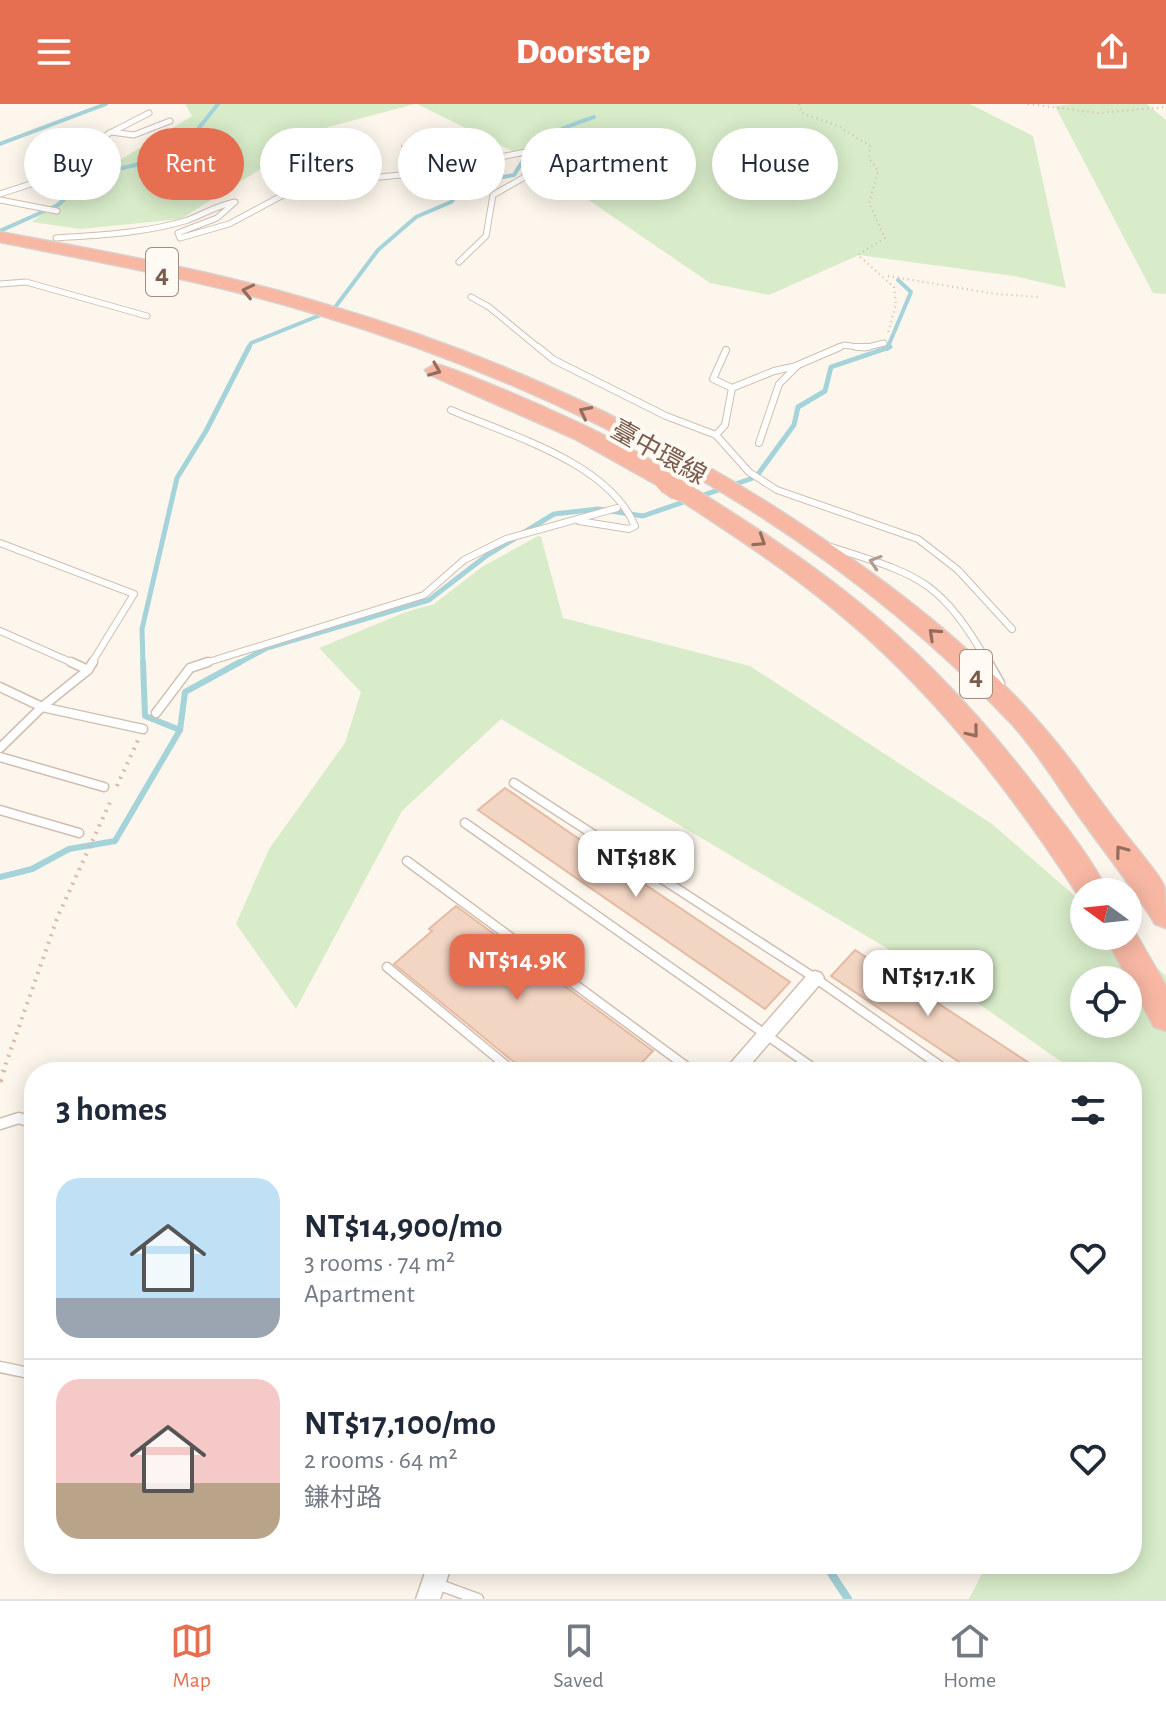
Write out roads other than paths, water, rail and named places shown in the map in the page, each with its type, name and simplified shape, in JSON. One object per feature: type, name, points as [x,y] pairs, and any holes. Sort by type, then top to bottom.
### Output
[{"type":"highway","name":"臺中環線","points":[[0,237],[317,317],[520,405],[816,542],[916,618],[1019,715],[1166,915]]},
{"type":"highway","name":"臺中環線","points":[[0,254],[390,331],[531,385],[698,487],[867,623],[959,715],[1064,846],[1084,878]]},
{"type":"highway","points":[[1129,950],[1166,1017]]},
{"type":"street","points":[[741,1062],[815,978]]},
{"type":"lane","points":[[119,128],[149,113]]},
{"type":"lane","points":[[121,133],[134,135],[170,121]]},
{"type":"lane","points":[[56,238],[111,234],[187,220],[220,205],[235,202],[232,208],[209,224],[178,233],[180,238],[229,224],[302,185],[400,175],[422,182],[445,171],[522,150],[541,149],[531,171],[520,184],[493,195],[486,236],[459,262]]},
{"type":"lane","points":[[0,194],[24,186]]},
{"type":"lane","points":[[0,200],[57,211]]},
{"type":"lane","points":[[0,284],[26,282],[147,316]]},
{"type":"lane","points":[[471,297],[489,307],[554,360],[666,416],[716,435],[749,472],[777,490],[918,539],[958,570],[1012,629]]},
{"type":"lane","points":[[726,350],[713,379],[732,388],[844,345],[864,348],[884,343]]},
{"type":"lane","points":[[759,443],[779,384],[798,365]]},
{"type":"lane","points":[[716,435],[725,425],[732,388]]},
{"type":"lane","points":[[451,410],[574,466],[615,492],[628,509],[635,526],[629,529],[574,520]]},
{"type":"lane","points":[[156,713],[190,668],[424,595],[464,560],[506,539],[617,508]]},
{"type":"lane","points":[[0,543],[134,594],[88,670],[42,707],[0,748]]},
{"type":"lane","points":[[0,631],[88,670]]},
{"type":"lane","points":[[0,687],[42,707],[143,729]]},
{"type":"lane","points":[[0,757],[104,787]]},
{"type":"lane","points":[[514,783],[815,978],[935,1062]]},
{"type":"lane","points":[[0,810],[79,833]]},
{"type":"lane","points":[[465,823],[806,1062]]},
{"type":"lane","points":[[407,861],[680,1062]]},
{"type":"lane","points":[[387,967],[502,1062]]},
{"type":"lane","points":[[0,1124],[19,1118],[24,1120]]},
{"type":"lane","points":[[0,1367],[24,1372]]},
{"type":"lane","points":[[434,1582],[478,1599]]},
{"type":"waterway","points":[[0,144],[106,104]]},
{"type":"waterway","points":[[0,231],[58,205],[92,175],[166,158],[187,143],[218,104]]},
{"type":"waterway","points":[[249,347],[251,343],[333,310],[378,250],[416,217],[451,202],[467,183],[514,175],[530,152],[547,137],[594,117]]},
{"type":"waterway","points":[[887,348],[911,292],[898,280]]},
{"type":"waterway","points":[[143,664],[142,629],[177,478],[206,431],[249,347]]},
{"type":"waterway","points":[[523,533],[554,514],[598,509],[643,516],[756,477],[794,425],[798,407],[825,391],[831,367],[887,348]]},
{"type":"waterway","points":[[237,664],[267,648],[429,600],[486,556],[514,539]]},
{"type":"waterway","points":[[143,662],[145,716],[180,730]]},
{"type":"waterway","points":[[180,730],[185,692],[240,662]]},
{"type":"waterway","points":[[0,877],[32,869],[69,849],[115,841],[180,730]]},
{"type":"waterway","points":[[832,1574],[848,1599]]}]
